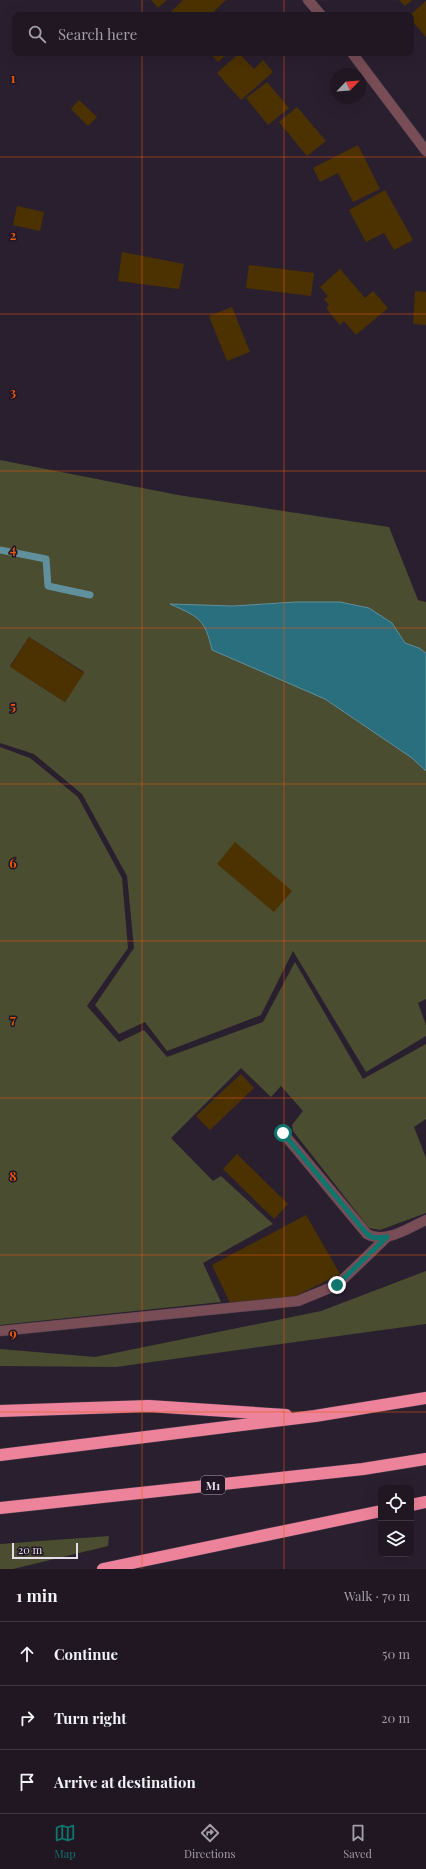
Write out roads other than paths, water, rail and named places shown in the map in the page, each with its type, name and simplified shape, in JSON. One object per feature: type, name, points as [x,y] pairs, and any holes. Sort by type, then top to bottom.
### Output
[{"type":"highway","points":[[0,1455],[315,1416],[426,1398]]},
{"type":"highway","points":[[0,1411],[149,1406],[315,1416]]},
{"type":"highway","name":"M1","points":[[0,1508],[363,1469],[426,1459]]},
{"type":"highway","points":[[414,1504],[426,1502]]},
{"type":"highway","points":[[102,1569],[378,1512]]},
{"type":"street","points":[[308,0],[318,12]]},
{"type":"street","points":[[354,56],[426,151]]},
{"type":"street","points":[[283,1133],[367,1234],[374,1238],[387,1237],[426,1220]]},
{"type":"street","points":[[0,1331],[298,1301],[337,1285],[387,1237]]},
{"type":"water","points":[[296,602],[340,602],[369,608],[392,623],[405,643],[419,648],[426,653],[426,771],[412,758],[325,699],[212,650],[207,632],[199,620],[188,612],[170,604],[233,606]]},
{"type":"waterway","points":[[0,550],[46,559],[48,586],[90,595]]}]
